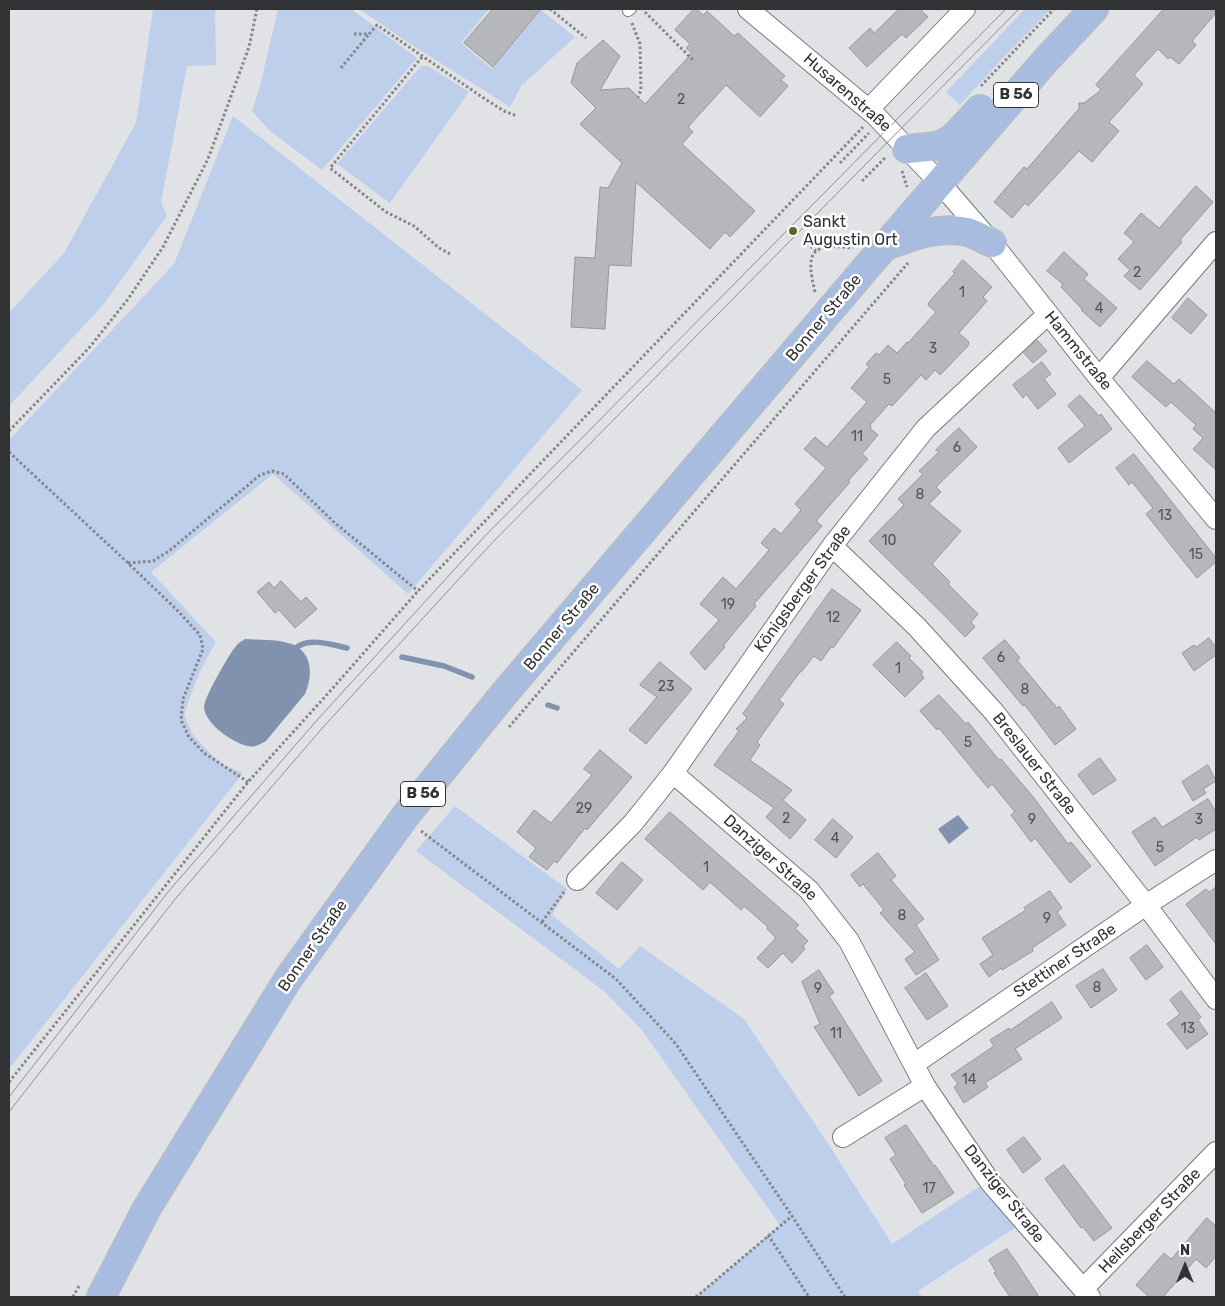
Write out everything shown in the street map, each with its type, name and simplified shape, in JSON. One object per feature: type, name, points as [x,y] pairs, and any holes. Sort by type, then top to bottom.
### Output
[{"type":"main road","name":"Bonner Straße","points":[[101,1297],[147,1208],[288,979],[406,815],[503,695],[884,247],[1094,9]]},
{"type":"main road","points":[[898,151],[937,146],[952,139],[979,109],[1013,99]]},
{"type":"main road","points":[[884,247],[922,233],[942,229],[969,232],[992,244]]},
{"type":"street","name":"Husarenstraße","points":[[748,9],[868,116],[898,151],[940,183]]},
{"type":"street","points":[[868,116],[965,9]]},
{"type":"street","name":"Hammstraße","points":[[940,183],[1216,519]]},
{"type":"street","points":[[1099,378],[1216,242]]},
{"type":"street","name":"Königsberger Straße","points":[[578,880],[633,823],[673,773],[832,546],[926,428],[1048,314]]},
{"type":"street","name":"Breslauer Straße","points":[[832,546],[917,628],[994,712],[1146,905],[1216,999]]},
{"type":"street","name":"Danziger Straße","points":[[673,773],[809,890],[849,941],[924,1086],[990,1182],[1086,1293]]},
{"type":"street","name":"Stettiner Straße","points":[[914,1064],[1146,905],[1216,860]]},
{"type":"street","points":[[843,1137],[924,1086]]},
{"type":"street","name":"Heilsberger Straße","points":[[1086,1293],[1216,1152]]},
{"type":"path","points":[[9,431],[89,348],[128,299],[162,247],[208,160],[249,47],[257,9]]},
{"type":"path","points":[[550,9],[586,38]]},
{"type":"path","points":[[976,91],[1054,9]]},
{"type":"path","points":[[638,98],[641,90],[640,44],[630,10],[646,12],[693,60]]},
{"type":"path","points":[[341,68],[377,25],[504,111],[517,116]]},
{"type":"path","points":[[354,34],[369,34]]},
{"type":"path","points":[[422,57],[330,168],[386,212],[414,226],[440,248],[452,255]]},
{"type":"path","points":[[9,1082],[248,782],[418,591],[868,116]]},
{"type":"path","points":[[840,163],[869,134]]},
{"type":"path","points":[[862,182],[898,151]]},
{"type":"path","points":[[807,242],[816,251]]},
{"type":"path","points":[[815,293],[810,266],[816,251],[826,245],[853,248]]},
{"type":"path","points":[[503,734],[912,257]]},
{"type":"path","points":[[9,452],[178,610],[200,635],[203,649],[183,699],[181,720],[189,737],[204,753],[248,782]]},
{"type":"path","points":[[128,563],[153,561],[169,551],[260,475],[272,471],[284,474],[335,523],[418,591]]},
{"type":"path","points":[[427,824],[421,831],[616,979],[676,1044],[845,1297]]},
{"type":"path","points":[[542,922],[569,886],[578,880]]},
{"type":"path","points":[[696,1297],[792,1216]]},
{"type":"path","points":[[768,1235],[809,1297]]},
{"type":"shaded area","points":[[153,9],[215,9],[216,65],[187,66],[161,202],[167,216],[103,305],[9,406],[9,313],[64,253],[136,123]]},
{"type":"shaded area","points":[[278,9],[351,9],[417,58],[322,170],[270,131],[252,111],[260,86]]},
{"type":"shaded area","points":[[359,9],[489,9],[461,43],[492,69],[541,10],[575,37],[522,85],[510,107]]},
{"type":"shaded area","points":[[1025,9],[1051,9],[960,105],[946,92]]},
{"type":"shaded area","points":[[421,66],[428,66],[469,92],[390,203],[337,164]]},
{"type":"shaded area","points":[[233,116],[582,390],[408,594],[273,474],[151,572],[216,642],[198,677],[184,715],[193,735],[208,751],[223,765],[243,773],[9,1069],[9,440],[174,264]]},
{"type":"shaded area","points":[[245,639],[278,641],[296,646],[306,656],[310,671],[305,694],[266,741],[253,746],[235,741],[221,732],[209,720],[204,707],[212,686],[228,658],[237,645]]},
{"type":"shaded area","points":[[455,806],[567,889],[552,915],[619,969],[640,946],[744,1019],[825,1139],[892,1244],[979,1187],[1016,1227],[918,1291],[922,1297],[696,1297],[780,1225],[641,1029],[604,991],[416,851]]},
{"type":"shaded area","points":[[958,815],[969,828],[949,844],[938,829]]},
{"type":"building","points":[[493,9],[541,9],[493,67],[464,43]]},
{"type":"building","points":[[694,9],[703,15],[707,11],[734,36],[738,33],[785,76],[781,80],[788,86],[760,117],[726,85],[688,127],[693,132],[682,144],[755,211],[730,237],[725,232],[710,249],[636,182],[631,266],[609,265],[605,329],[571,327],[575,257],[595,258],[600,187],[608,188],[622,163],[580,124],[596,108],[571,83],[577,63],[603,40],[620,56],[600,90],[629,88],[645,104],[692,53],[686,48],[690,44],[675,30]]},
{"type":"building","points":[[899,9],[920,9],[928,17],[906,38],[902,34],[867,67],[849,48],[870,28],[874,33]]},
{"type":"building","points":[[1164,9],[1216,9],[1216,13],[1192,41],[1196,45],[1179,64],[1170,57],[1168,59],[1158,49],[1134,75],[1143,84],[1109,122],[1119,131],[1092,162],[1079,151],[1028,206],[1025,203],[1012,218],[994,202],[1024,167],[1027,169],[1079,109],[1079,103],[1084,103],[1101,90],[1096,85]]},
{"type":"building","points":[[1196,186],[1213,202],[1180,240],[1182,242],[1140,290],[1124,276],[1130,270],[1118,259],[1134,242],[1124,233],[1141,213],[1159,228]]},
{"type":"building","points":[[1064,252],[1088,274],[1084,279],[1117,308],[1100,327],[1081,310],[1061,287],[1063,284],[1047,271]]},
{"type":"building","points":[[963,260],[992,287],[983,297],[987,301],[959,333],[969,342],[968,346],[940,375],[935,370],[926,380],[921,375],[892,406],[889,404],[870,425],[870,428],[878,435],[862,454],[868,459],[816,521],[822,526],[754,604],[756,606],[705,670],[690,653],[719,620],[700,604],[723,577],[736,589],[769,550],[761,543],[774,528],[781,534],[801,510],[795,504],[826,468],[804,449],[815,437],[827,447],[867,402],[851,388],[869,367],[866,364],[876,353],[879,355],[888,345],[897,353],[908,343],[936,312],[928,305],[929,302],[955,273],[953,272]]},
{"type":"building","points":[[1188,298],[1207,315],[1191,334],[1172,318]]},
{"type":"building","points":[[1037,340],[1047,351],[1033,363],[1024,353]]},
{"type":"building","points":[[1147,361],[1174,384],[1179,379],[1216,413],[1216,470],[1193,449],[1203,438],[1193,429],[1196,425],[1171,402],[1166,407],[1132,377]]},
{"type":"building","points":[[1042,362],[1051,374],[1044,379],[1056,394],[1038,409],[1026,394],[1023,398],[1013,385]]},
{"type":"building","points":[[1080,395],[1099,416],[1101,414],[1112,429],[1069,463],[1058,448],[1085,426],[1068,406]]},
{"type":"building","points":[[959,428],[977,447],[936,487],[941,492],[929,504],[961,531],[932,564],[950,582],[948,584],[978,614],[971,622],[975,627],[965,637],[869,541],[904,505],[898,499],[923,474],[919,471],[939,452],[936,450]]},
{"type":"building","points":[[1134,454],[1216,558],[1216,562],[1197,578],[1146,514],[1153,508],[1132,482],[1129,485],[1116,468]]},
{"type":"building","points":[[281,581],[301,602],[306,597],[317,609],[295,628],[279,610],[275,613],[257,592],[269,582],[274,588]]},
{"type":"building","points":[[832,589],[861,610],[833,648],[831,647],[821,661],[814,656],[779,700],[784,704],[757,742],[760,745],[750,760],[792,790],[783,800],[806,820],[790,839],[766,817],[774,808],[714,765],[739,731],[736,729],[747,718],[743,714]]},
{"type":"building","points":[[1209,638],[1216,648],[1216,655],[1194,671],[1182,653],[1194,645],[1196,647]]},
{"type":"building","points":[[1005,640],[1020,658],[1017,660],[1057,708],[1059,706],[1076,729],[1055,745],[1025,705],[1023,706],[983,658]]},
{"type":"building","points":[[897,642],[923,672],[921,674],[924,678],[905,697],[873,665]]},
{"type":"building","points":[[660,662],[692,689],[646,744],[629,730],[657,697],[640,685]]},
{"type":"building","points":[[939,695],[966,724],[968,722],[999,760],[1001,759],[1034,798],[1068,844],[1071,842],[1091,866],[1070,883],[1035,838],[1031,842],[1011,815],[1015,812],[992,784],[988,788],[939,728],[937,730],[920,711]]},
{"type":"building","points":[[600,750],[632,777],[587,830],[585,828],[557,863],[554,861],[547,870],[529,857],[536,848],[517,832],[534,810],[551,823],[592,775],[584,769]]},
{"type":"building","points":[[1100,758],[1116,780],[1093,795],[1078,775]]},
{"type":"building","points":[[1208,765],[1216,781],[1203,789],[1206,793],[1193,801],[1182,782]]},
{"type":"building","points":[[1208,799],[1216,812],[1216,829],[1199,840],[1197,837],[1155,866],[1132,832],[1155,817],[1162,827]]},
{"type":"building","points":[[670,812],[799,925],[795,928],[808,941],[803,946],[805,949],[792,963],[783,953],[768,968],[757,958],[776,938],[767,929],[768,927],[744,906],[741,910],[710,882],[703,890],[645,839]]},
{"type":"building","points":[[833,819],[853,837],[836,858],[815,840]]},
{"type":"building","points":[[878,853],[896,876],[891,880],[924,919],[916,925],[939,960],[916,975],[905,959],[915,952],[880,913],[884,910],[863,884],[860,887],[851,875]]},
{"type":"building","points":[[622,862],[643,880],[617,910],[596,893]]},
{"type":"building","points":[[1216,887],[1216,944],[1186,904],[1206,889],[1209,892]]},
{"type":"building","points":[[1050,891],[1062,908],[1057,912],[1066,925],[1032,948],[1033,951],[1002,970],[1001,968],[989,977],[980,964],[993,955],[982,938],[1026,910],[1024,908]]},
{"type":"building","points":[[1147,945],[1163,967],[1146,980],[1130,958]]},
{"type":"building","points":[[1103,969],[1117,990],[1091,1008],[1076,986]]},
{"type":"building","points":[[819,970],[834,993],[829,996],[882,1081],[859,1096],[814,1027],[820,1024],[802,982]]},
{"type":"building","points":[[926,973],[948,1006],[927,1020],[905,988]]},
{"type":"building","points":[[1181,991],[1201,1017],[1198,1020],[1208,1034],[1187,1049],[1167,1024],[1180,1014],[1170,1000]]},
{"type":"building","points":[[1052,1002],[1062,1018],[1015,1049],[1022,1059],[985,1083],[988,1087],[964,1103],[954,1087],[958,1084],[951,1075],[994,1046],[990,1040],[1009,1028],[1010,1030]]},
{"type":"building","points":[[906,1125],[954,1193],[922,1213],[890,1159],[896,1155],[885,1138]]},
{"type":"building","points":[[1024,1137],[1041,1159],[1023,1173],[1007,1150]]},
{"type":"building","points":[[1064,1165],[1112,1228],[1094,1241],[1083,1227],[1081,1228],[1045,1179]]},
{"type":"building","points":[[1207,1218],[1216,1226],[1216,1256],[1206,1268],[1196,1259],[1163,1297],[1149,1297],[1136,1285],[1164,1253],[1171,1259]]},
{"type":"building","points":[[1007,1249],[1039,1297],[1010,1297],[994,1273],[996,1272],[989,1260]]},
{"type":"waterway","points":[[297,647],[315,642],[347,648]]},
{"type":"waterway","points":[[402,657],[444,666],[472,677]]},
{"type":"waterway","points":[[548,705],[557,708]]},
{"type":"tram line","points":[[9,1097],[168,892],[318,719],[484,537],[1006,9]]},
{"type":"tram line","points":[[9,1112],[176,898],[325,725],[491,544],[1019,9]]},
{"type":"place","name":"Sankt Augustin Ort","points":[[793,231]]}]
